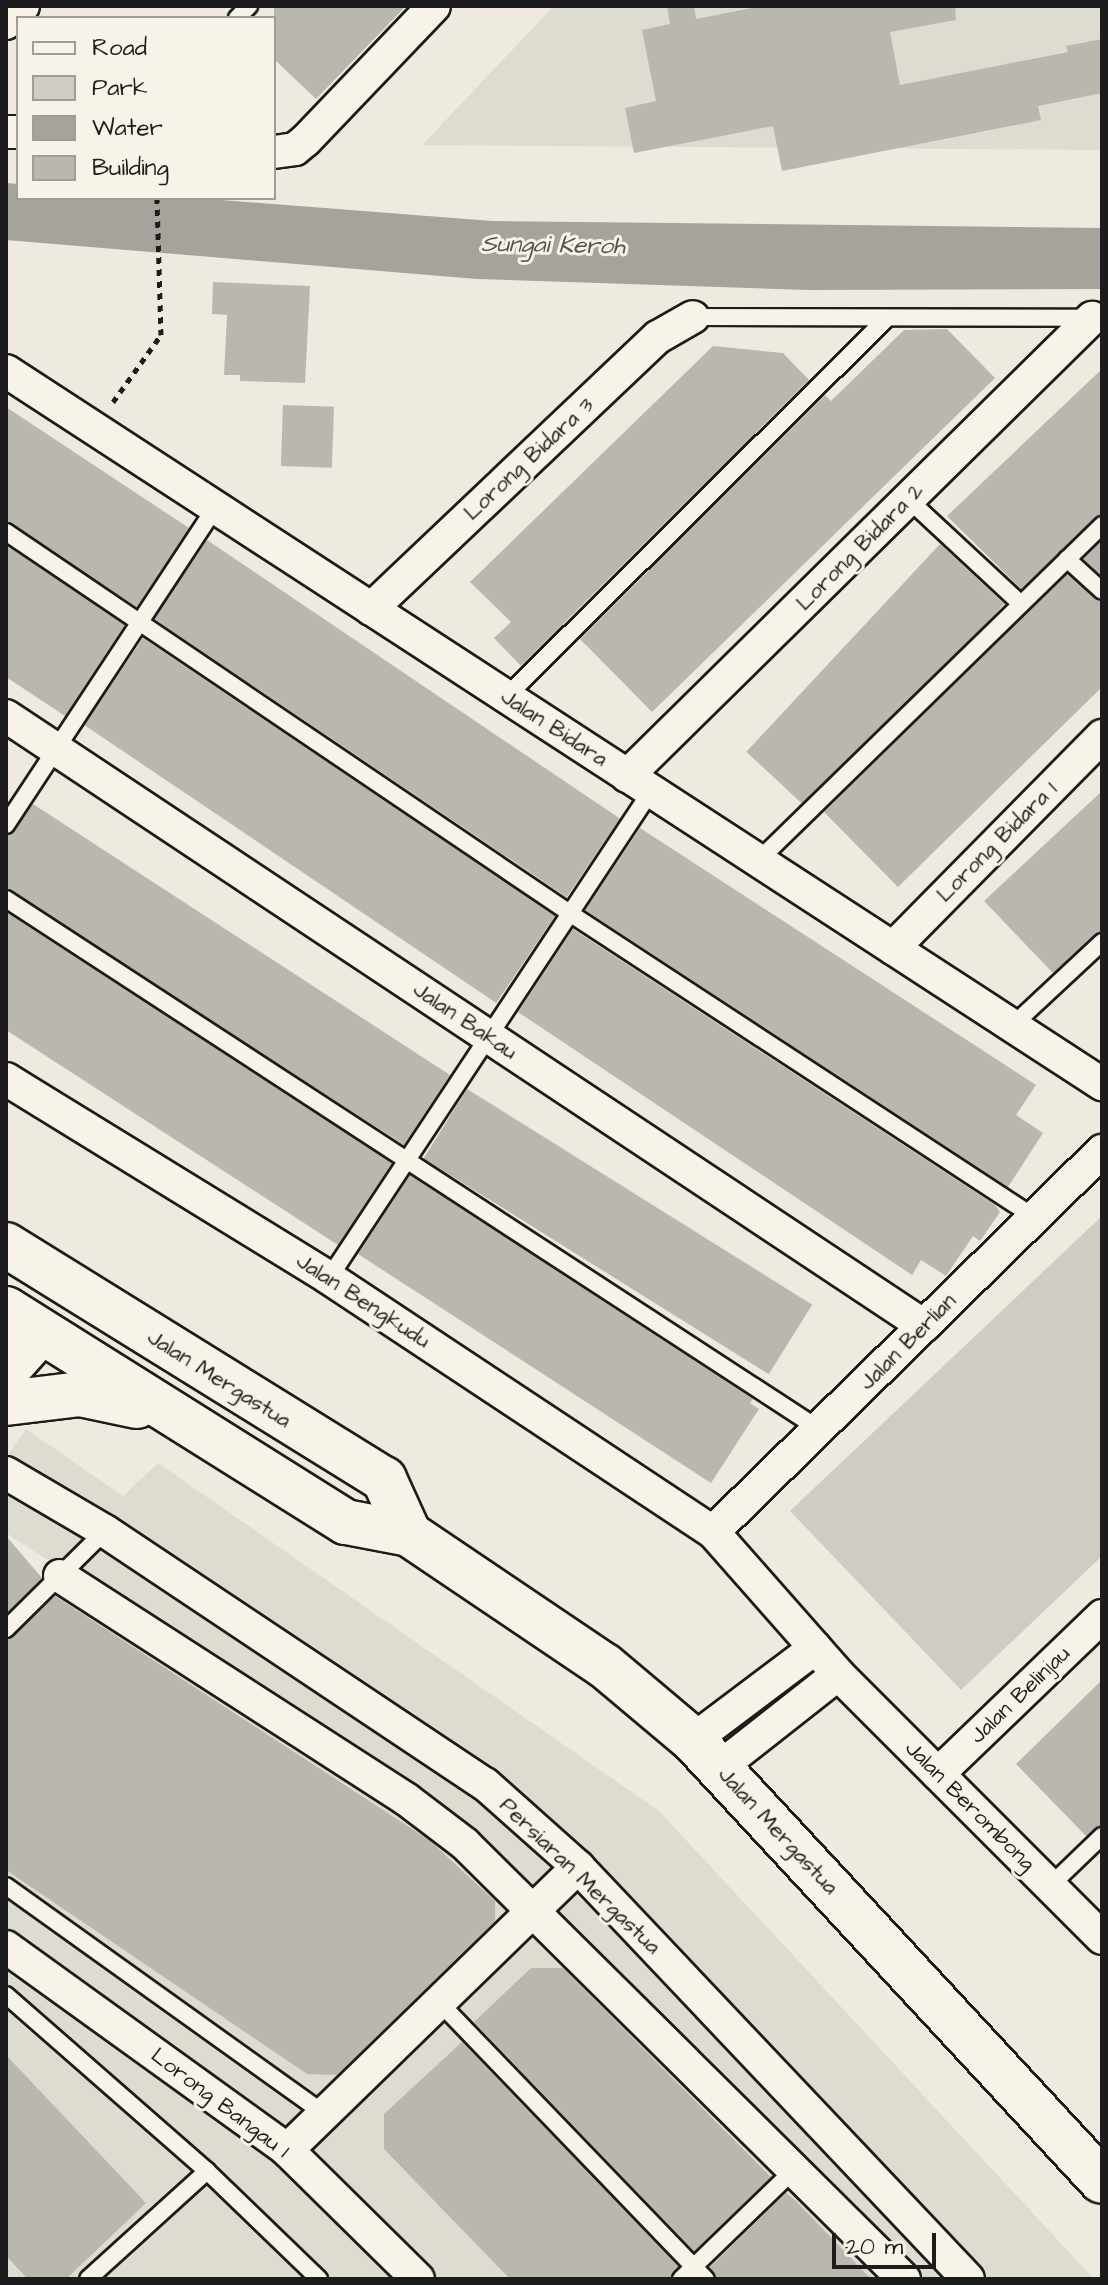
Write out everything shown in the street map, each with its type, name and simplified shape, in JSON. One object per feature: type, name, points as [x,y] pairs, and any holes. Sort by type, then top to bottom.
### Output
[{"type":"main road","points":[[6,1371],[23,1320],[30,1280],[11,1248]]},
{"type":"main road","name":"Jalan Mergastua","points":[[11,1248],[175,1353],[384,1479],[409,1534]]},
{"type":"main road","points":[[23,1320],[90,1332],[175,1353]]},
{"type":"main road","name":"Jalan Mergastua","points":[[23,1320],[184,1424],[346,1522],[409,1534],[605,1666],[706,1753],[1102,2181]]},
{"type":"main road","points":[[6,1403],[80,1394],[114,1398],[184,1424]]},
{"type":"street","points":[[6,23],[23,6]]},
{"type":"street","points":[[276,152],[295,149],[306,140],[434,6]]},
{"type":"street","name":"Lorong Bidara 3","points":[[371,609],[658,337],[693,317]]},
{"type":"street","name":"Lorong Bidara 2","points":[[639,783],[908,499],[1097,318]]},
{"type":"street","name":"Jalan Bidara","points":[[6,371],[1102,1084]]},
{"type":"street","name":"Jalan Bakau","points":[[6,716],[924,1326]]},
{"type":"street","name":"Lorong Bidara 1","points":[[893,948],[1102,736]]},
{"type":"street","name":"Jalan Bengkudu","points":[[6,1079],[329,1278],[713,1532]]},
{"type":"street","name":"Jalan Berlian","points":[[713,1532],[1102,1151]]},
{"type":"street","name":"Persiaran Mergastua","points":[[6,1473],[105,1531],[485,1784],[578,1867],[968,2279]]},
{"type":"street","name":"Jalan Berombong","points":[[713,1532],[838,1674],[1102,1938]]},
{"type":"street","points":[[60,1576],[406,1799],[465,1844],[535,1909],[904,2279]]},
{"type":"street","name":"Jalan Belinjau","points":[[938,1774],[1102,1616]]},
{"type":"street","points":[[706,1753],[815,1648]]},
{"type":"street","points":[[706,1753],[838,1674]]},
{"type":"street","points":[[287,2150],[578,1867]]},
{"type":"street","name":"Lorong Bangau 1","points":[[6,1947],[287,2150],[418,2279]]},
{"type":"lane","points":[[693,317],[1097,318]]},
{"type":"lane","points":[[506,697],[886,319]]},
{"type":"lane","points":[[908,499],[1021,604]]},
{"type":"lane","points":[[6,825],[216,507]]},
{"type":"lane","points":[[758,861],[1102,525]]},
{"type":"lane","points":[[6,532],[571,914],[1034,1217]]},
{"type":"lane","points":[[1067,559],[1102,591]]},
{"type":"lane","points":[[329,1278],[571,914],[639,783]]},
{"type":"lane","points":[[6,899],[819,1429]]},
{"type":"lane","points":[[1012,1026],[1102,942]]},
{"type":"lane","points":[[6,1629],[105,1531]]},
{"type":"lane","points":[[1050,1886],[1102,1836]]},
{"type":"lane","points":[[6,1886],[324,2114]]},
{"type":"lane","points":[[6,1995],[207,2171],[319,2279]]},
{"type":"lane","points":[[439,2002],[700,2273]]},
{"type":"lane","points":[[681,2279],[700,2273],[796,2168]]},
{"type":"lane","points":[[88,2279],[207,2171]]},
{"type":"path","points":[[94,429],[161,335],[157,200]]},
{"type":"shaded area","points":[[554,6],[1102,6],[1102,150],[422,145]]},
{"type":"shaded area","points":[[26,1429],[123,1496],[158,1463],[659,1811],[1094,2279],[6,2279],[6,1610],[54,1564],[6,1533],[6,1457]]},
{"type":"green space","points":[[1102,1216],[1102,1556],[961,1690],[790,1511]]},
{"type":"water","name":"Sungai Keroh","points":[[6,183],[16,184],[16,200],[222,200],[492,221],[1102,228],[1102,289],[809,290],[477,279],[6,240]]},
{"type":"building","points":[[274,6],[406,6],[316,99],[276,61]]},
{"type":"building","points":[[667,6],[694,6],[696,19],[762,6],[955,6],[956,20],[890,32],[900,85],[1068,52],[1066,46],[1102,39],[1102,93],[1038,106],[1041,120],[782,171],[773,126],[634,153],[625,108],[656,101],[642,30],[670,24]]},
{"type":"building","points":[[213,282],[310,286],[305,383],[240,381],[240,375],[224,375],[227,315],[212,314]]},
{"type":"building","points":[[947,329],[995,378],[652,712],[580,639],[825,395],[831,401],[904,330]]},
{"type":"building","points":[[713,346],[783,353],[809,380],[521,666],[494,638],[511,622],[470,582]]},
{"type":"building","points":[[1102,369],[1102,514],[1021,589],[947,516]]},
{"type":"building","points":[[283,405],[334,407],[332,468],[281,466]]},
{"type":"building","points":[[6,407],[189,528],[137,607],[6,521]]},
{"type":"building","points":[[207,540],[620,818],[567,897],[154,619]]},
{"type":"building","points":[[1102,540],[1102,576],[1083,559]]},
{"type":"building","points":[[940,544],[1004,604],[811,812],[746,752]]},
{"type":"building","points":[[6,545],[125,625],[65,716],[6,677]]},
{"type":"building","points":[[1067,574],[1102,602],[1102,687],[898,887],[824,812]]},
{"type":"building","points":[[143,638],[555,916],[496,1003],[84,725]]},
{"type":"building","points":[[1102,791],[1102,931],[1053,973],[984,901]]},
{"type":"building","points":[[33,804],[450,1075],[404,1145],[6,888],[6,836]]},
{"type":"building","points":[[640,828],[1036,1085],[1016,1115],[1043,1133],[1008,1187],[585,910]]},
{"type":"building","points":[[6,912],[392,1163],[338,1245],[6,1030]]},
{"type":"building","points":[[573,929],[995,1205],[1000,1212],[980,1241],[973,1236],[946,1276],[921,1260],[912,1275],[518,1012]]},
{"type":"building","points":[[467,1089],[812,1305],[769,1374],[424,1159]]},
{"type":"building","points":[[410,1175],[753,1399],[750,1403],[759,1409],[711,1483],[358,1254]]},
{"type":"building","points":[[6,1536],[42,1578],[6,1614]]},
{"type":"building","points":[[55,1596],[429,1840],[495,1901],[495,1921],[337,2075],[307,2074],[6,1870],[6,1640]]},
{"type":"building","points":[[1102,1680],[1102,1825],[1086,1836],[1016,1764]]},
{"type":"building","points":[[531,1968],[563,1968],[771,2177],[694,2251],[474,2022]]},
{"type":"building","points":[[462,2042],[678,2266],[670,2279],[510,2279],[384,2149],[384,2114]]},
{"type":"building","points":[[6,2055],[146,2203],[66,2279],[28,2279],[6,2256]]},
{"type":"building","points":[[786,2193],[871,2279],[717,2279],[710,2267]]}]
